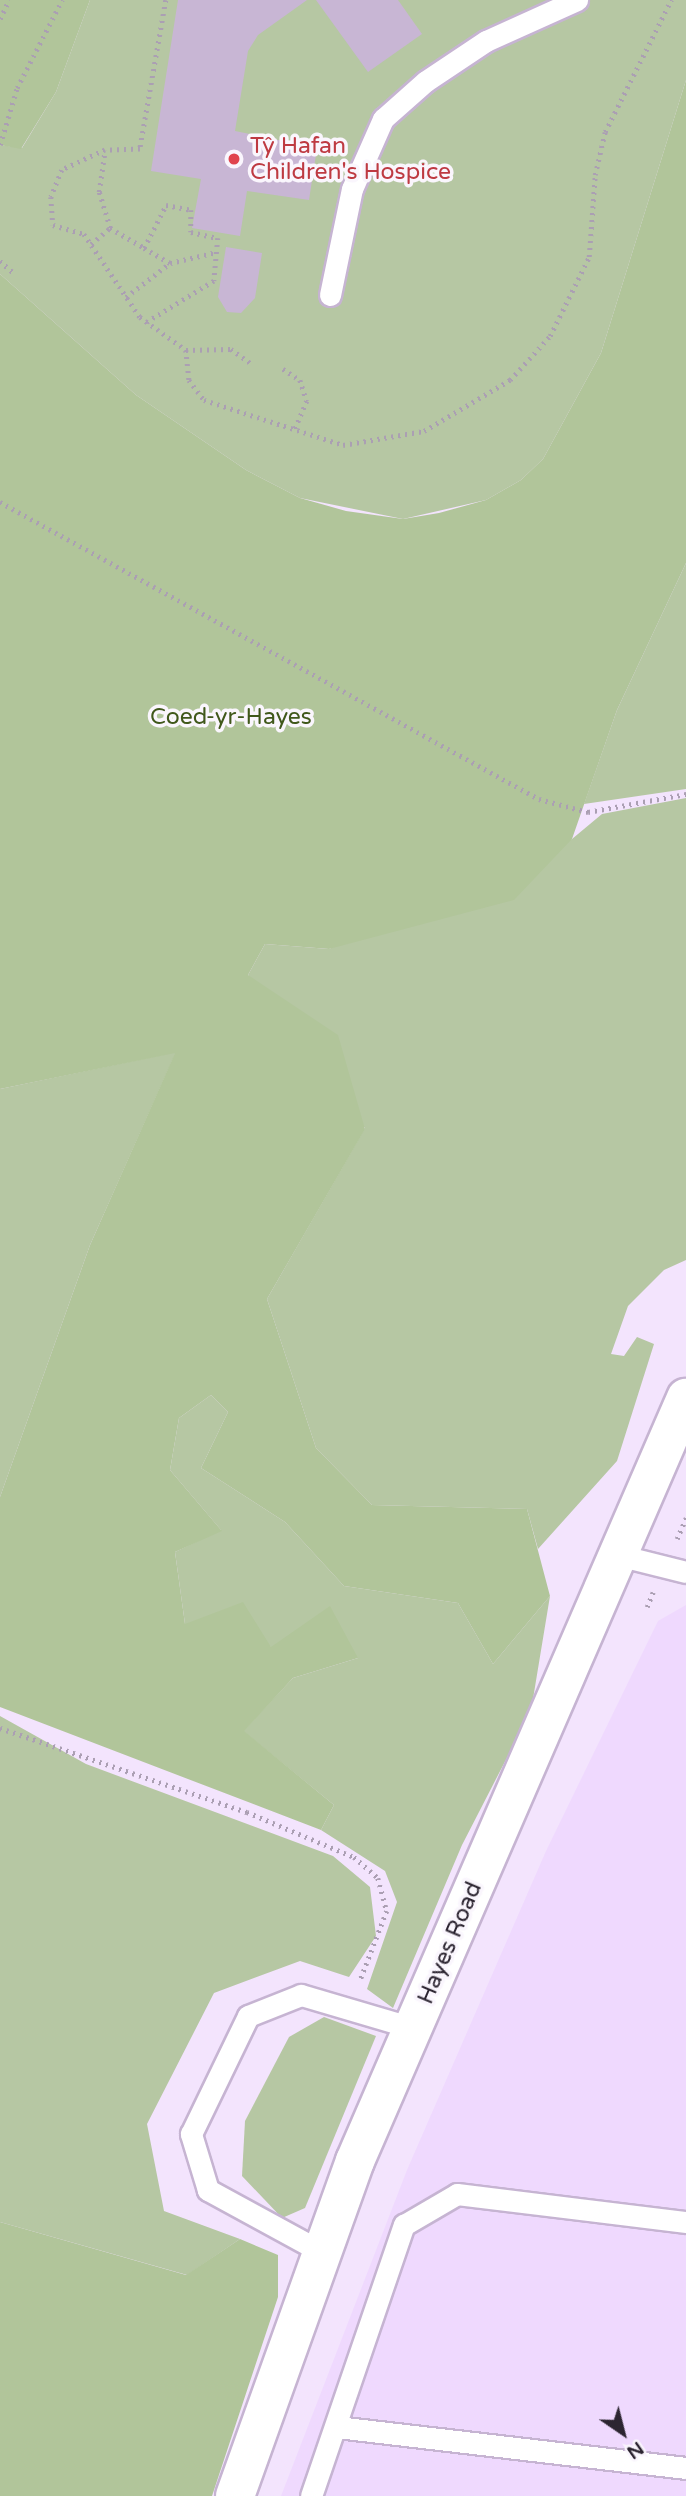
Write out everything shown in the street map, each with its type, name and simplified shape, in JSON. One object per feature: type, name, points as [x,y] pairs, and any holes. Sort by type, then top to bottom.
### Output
[{"type":"street","name":"Hayes Road","points":[[235,2496],[320,2251],[413,2028],[686,1398]]},
{"type":"lane","points":[[330,295],[352,189],[383,119],[426,81],[486,40],[577,0]]},
{"type":"lane","points":[[618,1555],[686,1572]]},
{"type":"lane","points":[[320,2251],[208,2190],[191,2134],[248,2015],[301,1995],[346,2006],[413,2028]]},
{"type":"lane","points":[[312,2496],[404,2225],[457,2194],[686,2222]]},
{"type":"lane","points":[[337,2427],[686,2468]]},
{"type":"path","points":[[0,19],[9,0]]},
{"type":"path","points":[[0,145],[17,88],[62,0]]},
{"type":"path","points":[[166,0],[140,149],[105,149],[62,170],[51,197],[53,225],[84,234],[126,297],[147,322],[186,350],[231,349],[250,363]]},
{"type":"path","points":[[186,350],[189,380],[204,400],[343,445],[424,431],[510,380],[550,336],[589,257],[595,175],[605,132],[671,0]]},
{"type":"path","points":[[105,149],[99,192],[110,228],[170,263]]},
{"type":"path","points":[[144,247],[166,205],[191,210],[188,227],[218,237],[214,281],[147,322]]},
{"type":"path","points":[[91,244],[110,228]]},
{"type":"path","points":[[126,297],[170,263],[217,252]]},
{"type":"path","points":[[0,261],[14,273]]},
{"type":"path","points":[[283,369],[300,380],[307,401],[294,431]]},
{"type":"path","points":[[0,502],[538,799],[588,813],[686,794]]},
{"type":"path","points":[[0,1728],[247,1812],[354,1857],[377,1878],[387,1911],[373,1956],[346,2006]]},
{"type":"shaded area","points":[[686,1605],[686,2496],[281,2496],[407,2170],[546,1851],[658,1621]]},
{"type":"green space","points":[[0,0],[90,0],[56,92],[21,149],[0,145]]},
{"type":"green space","points":[[90,0],[686,0],[686,80],[601,353],[543,459],[521,480],[486,500],[403,519],[300,498],[246,470],[136,395],[0,274],[0,145],[22,148],[56,92]]},
{"type":"green space","name":"Coed-yr-Hayes","points":[[686,80],[686,563],[617,710],[572,839],[514,900],[329,949],[265,944],[248,975],[338,1035],[365,1129],[267,1299],[316,1448],[372,1505],[527,1509],[550,1596],[493,1664],[458,1603],[344,1586],[285,1522],[201,1468],[228,1412],[211,1395],[179,1418],[170,1470],[222,1531],[175,1552],[185,1624],[243,1602],[271,1647],[330,1606],[358,1658],[293,1678],[244,1731],[334,1805],[321,1830],[0,1707],[0,1497],[90,1245],[175,1053],[0,1089],[0,274],[136,395],[246,470],[300,498],[346,511],[403,519],[439,513],[486,500],[521,480],[543,459],[601,353]]},
{"type":"green space","points":[[686,563],[686,789],[584,804],[617,710]]},
{"type":"green space","points":[[686,798],[686,1260],[664,1270],[628,1306],[611,1354],[624,1356],[637,1337],[654,1344],[617,1461],[538,1549],[527,1509],[372,1505],[316,1448],[267,1299],[365,1128],[248,975],[265,944],[329,949],[572,839],[602,814]]},
{"type":"green space","points":[[176,1052],[90,1245],[0,1497],[0,1089]]},
{"type":"green space","points":[[211,1395],[228,1412],[201,1468],[285,1522],[344,1586],[458,1603],[493,1664],[550,1596],[531,1711],[462,1845],[393,2008],[367,1989],[397,1902],[385,1871],[321,1830],[334,1805],[243,1731],[293,1678],[358,1658],[271,1647],[185,1624],[175,1552],[221,1530],[170,1470],[179,1418]]},
{"type":"green space","points":[[0,1716],[86,1764],[333,1856],[370,1887],[376,1936],[349,1977],[300,1961],[214,1993],[147,2124],[164,2211],[240,2239],[187,2275],[0,2222]]},
{"type":"green space","points":[[324,2017],[376,2036],[305,2208],[282,2218],[242,2176],[245,2121],[289,2037]]},
{"type":"green space","points":[[0,2222],[186,2275],[240,2239],[278,2255],[278,2297],[212,2496],[0,2496]]},
{"type":"building","name":"Tŷ Hafan Children's Hospice","points":[[178,0],[307,0],[258,35],[248,51],[235,131],[317,148],[309,200],[247,191],[240,236],[192,228],[201,179],[151,171]]},
{"type":"building","name":"Tŷ Hafan Children's Hospice","points":[[316,0],[398,0],[422,34],[368,72]]},
{"type":"building","points":[[226,247],[262,253],[255,298],[241,313],[227,312],[218,297]]},
{"type":"place","name":"Tŷ Hafan Children's Hospice","points":[[234,159]]}]
